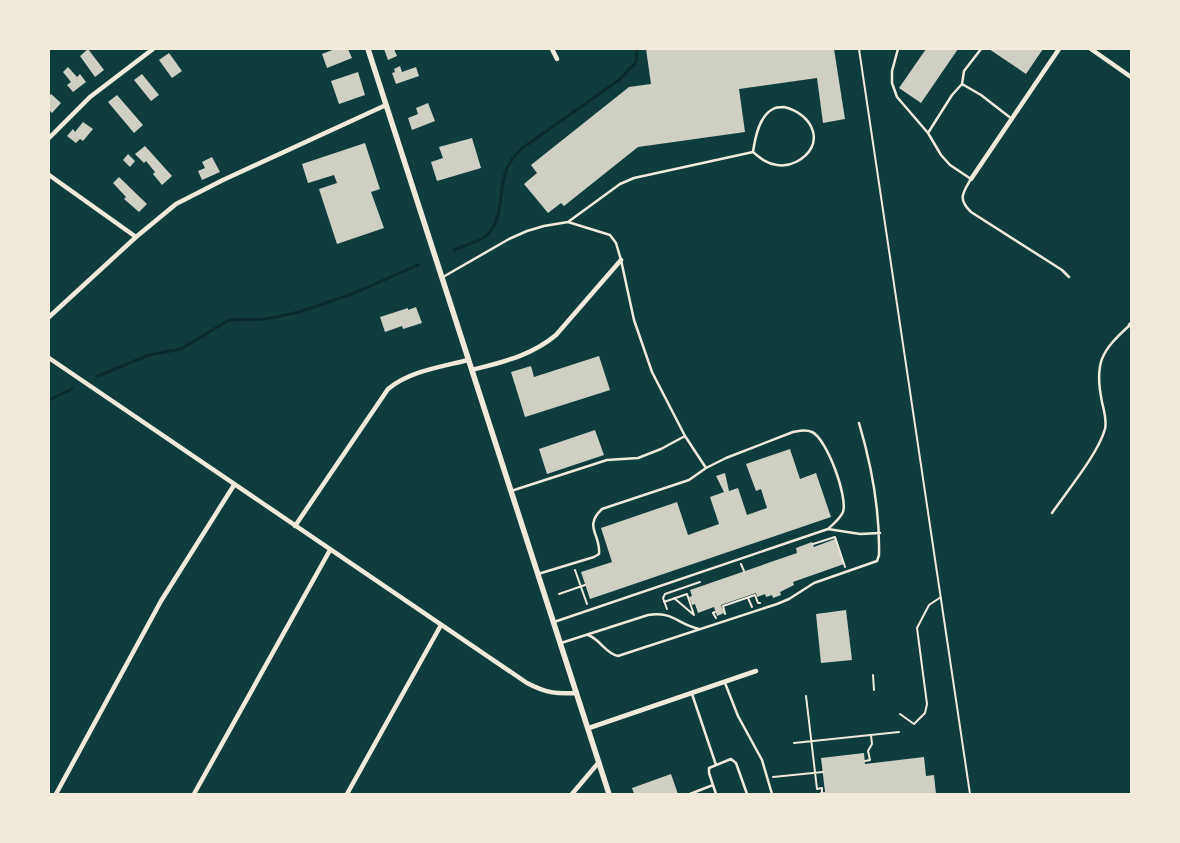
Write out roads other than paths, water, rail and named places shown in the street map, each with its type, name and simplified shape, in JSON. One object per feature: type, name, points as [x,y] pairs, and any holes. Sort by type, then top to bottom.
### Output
[{"type":"street","points":[[49,138],[90,97],[153,49]]},
{"type":"street","points":[[368,49],[609,794]]},
{"type":"street","points":[[552,49],[557,60]]},
{"type":"street","points":[[970,179],[1059,49]]},
{"type":"street","points":[[1091,49],[1131,77]]},
{"type":"street","points":[[49,317],[136,237],[176,204],[223,180],[386,105]]},
{"type":"street","points":[[49,175],[136,237]]},
{"type":"street","points":[[472,370],[524,355],[545,344],[556,335],[621,260]]},
{"type":"street","points":[[49,358],[440,626],[535,687],[558,694],[577,693]]},
{"type":"street","points":[[295,526],[388,389],[398,381],[411,376],[468,360]]},
{"type":"street","points":[[56,794],[161,601],[234,485]]},
{"type":"street","points":[[194,794],[330,550]]},
{"type":"street","points":[[347,794],[440,626]]},
{"type":"street","points":[[589,728],[756,670]]},
{"type":"street","points":[[572,794],[599,762]]},
{"type":"lane","points":[[898,49],[892,71],[892,83],[897,97],[928,133],[940,155],[950,165],[970,179],[962,194],[962,200],[971,212],[1038,254],[1069,277]]},
{"type":"lane","points":[[928,133],[952,95],[962,84],[964,71],[981,49]]},
{"type":"lane","points":[[962,84],[981,95],[1012,119]]},
{"type":"lane","points":[[784,107],[794,109],[804,115],[811,126],[815,138],[813,147],[804,158],[791,164],[777,166],[764,161],[753,152],[758,129],[765,116],[773,108],[784,107]]},
{"type":"lane","points":[[442,278],[527,231],[568,222],[620,184],[634,178],[753,152]]},
{"type":"lane","points":[[568,222],[610,235],[616,243],[634,320],[652,372],[685,436],[706,468]]},
{"type":"lane","points":[[1052,513],[1100,443],[1106,426],[1098,375],[1103,356],[1115,339],[1131,324]]},
{"type":"lane","points":[[588,635],[600,642],[608,652],[618,656],[777,604],[789,599],[814,583],[877,560],[880,556],[880,533],[873,474],[859,423]]},
{"type":"lane","points":[[538,574],[594,557],[598,554],[599,550],[593,529],[593,520],[602,509],[689,480],[706,468],[726,458],[793,432],[803,430],[811,432],[822,441],[843,495],[843,511],[836,522],[828,529],[554,622]]},
{"type":"lane","points":[[511,491],[607,460],[644,456],[685,436]]},
{"type":"lane","points":[[828,529],[860,534],[880,533]]},
{"type":"lane","points":[[561,643],[658,613],[669,615],[692,628],[701,630]]},
{"type":"lane","points":[[724,681],[738,716],[762,760],[772,794]]},
{"type":"lane","points":[[692,693],[716,765]]},
{"type":"lane","points":[[716,794],[708,770],[710,767],[731,759],[735,761],[747,794]]},
{"type":"lane","points":[[690,794],[713,785]]},
{"type":"waterway","points":[[454,250],[483,238],[490,232],[497,217],[505,174],[516,154],[619,80],[636,62],[637,49]]},
{"type":"waterway","points":[[98,376],[149,355],[181,349],[229,320],[266,319],[299,312],[352,294],[418,265]]},
{"type":"waterway","points":[[49,400],[72,389]]}]
